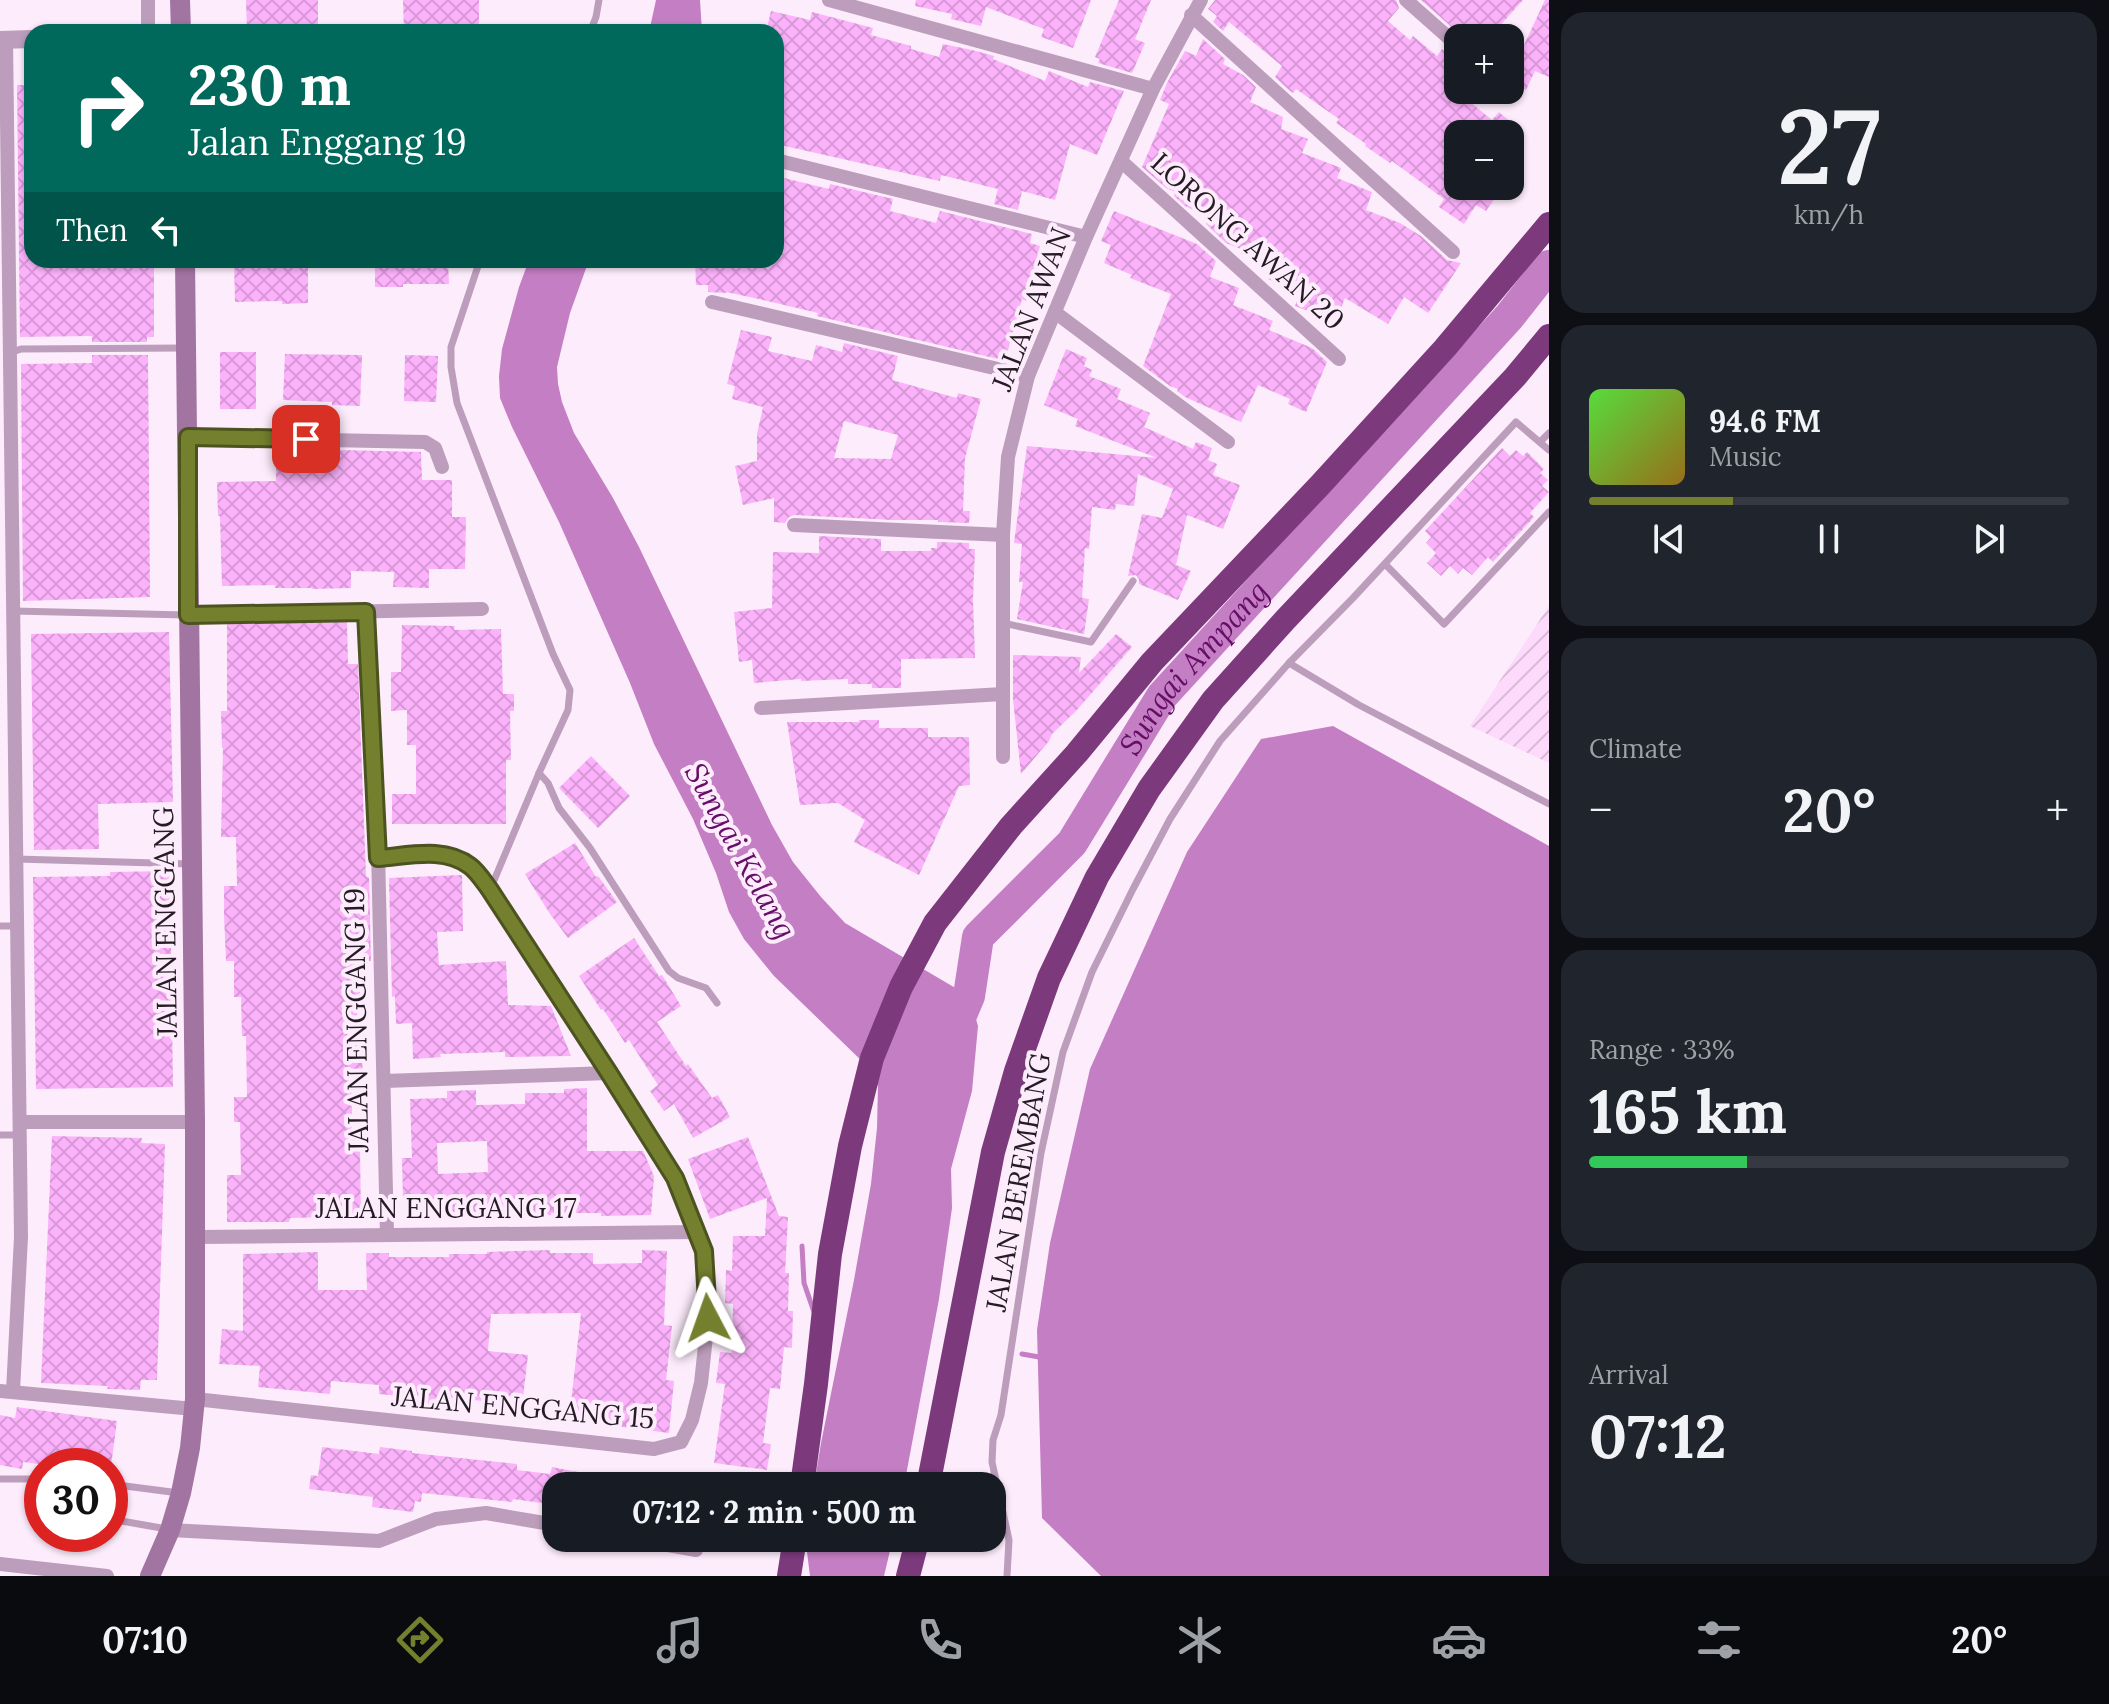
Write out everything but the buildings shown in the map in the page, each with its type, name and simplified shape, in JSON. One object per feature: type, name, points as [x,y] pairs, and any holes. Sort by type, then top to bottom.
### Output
[{"type":"highway","points":[[804,1472],[830,1254],[850,1146],[872,1058],[901,987],[935,923],[1011,826],[1077,753],[1152,662],[1445,348],[1549,224]]},
{"type":"highway","points":[[931,1472],[993,1152],[1016,1071],[1049,978],[1097,877],[1149,789],[1213,700],[1515,377],[1549,336]]},
{"type":"highway","points":[[789,1576],[793,1552]]},
{"type":"highway","points":[[908,1576],[914,1552]]},
{"type":"main road","points":[[180,0],[181,24]]},
{"type":"main road","name":"JALAN ENGGANG","points":[[150,1576],[170,1530],[181,1493],[195,1404],[196,1237],[185,268]]},
{"type":"street","points":[[148,0],[148,24]]},
{"type":"street","points":[[829,0],[1153,89]]},
{"type":"street","name":"JALAN AWAN","points":[[1003,757],[1003,535],[1008,457],[1028,376],[1153,89],[1201,0]]},
{"type":"street","points":[[1406,0],[1444,34]]},
{"type":"street","points":[[1191,15],[1453,252]]},
{"type":"street","points":[[24,39],[3,40],[5,394],[13,611],[7,689],[16,859],[21,1237],[7,1391],[195,1404]]},
{"type":"street","name":"LORONG AWAN 20","points":[[1121,161],[1339,359]]},
{"type":"street","points":[[784,162],[1086,237]]},
{"type":"street","points":[[712,302],[1028,376]]},
{"type":"street","points":[[1056,313],[1228,442]]},
{"type":"street","points":[[188,437],[425,442],[435,448],[442,467]]},
{"type":"street","points":[[794,525],[1003,535]]},
{"type":"street","points":[[188,615],[482,609]]},
{"type":"street","name":"JALAN ENGGANG 19","points":[[366,612],[378,858],[387,1235]]},
{"type":"street","points":[[761,708],[1003,694]]},
{"type":"street","name":"JALAN ENGGANG 15","points":[[195,1404],[654,1449],[681,1442],[692,1420],[701,1383],[708,1318],[704,1251],[675,1178],[490,890],[472,867],[455,857],[436,853],[378,858]]},
{"type":"street","points":[[385,1081],[609,1073]]},
{"type":"street","points":[[20,1128],[195,1122]]},
{"type":"street","name":"JALAN ENGGANG 17","points":[[196,1237],[697,1232]]},
{"type":"street","points":[[170,1530],[379,1541],[436,1519],[486,1513],[542,1523]]},
{"type":"street","points":[[0,1564],[107,1576]]},
{"type":"lane","points":[[593,24],[599,0]]},
{"type":"lane","points":[[477,268],[451,347],[457,403],[553,654],[570,690],[568,710],[490,890]]},
{"type":"lane","points":[[5,354],[21,349],[187,347]]},
{"type":"lane","name":"JALAN BEREMBANG","points":[[1007,1576],[1009,1540],[992,1462],[993,1440],[1001,1415],[1041,1153],[1063,1052],[1092,972],[1170,819],[1220,741],[1289,663],[1516,422],[1549,450]]},
{"type":"lane","points":[[1540,442],[1549,433]]},
{"type":"lane","points":[[1385,564],[1444,624],[1549,512]]},
{"type":"lane","points":[[1003,623],[1091,642],[1133,581]]},
{"type":"lane","points":[[13,611],[188,615]]},
{"type":"lane","points":[[1289,663],[1359,705],[1549,804]]},
{"type":"lane","points":[[539,773],[548,783],[559,808],[590,848],[669,971],[678,978],[706,988],[717,1003]]},
{"type":"lane","points":[[16,859],[192,864]]},
{"type":"lane","points":[[0,926],[17,926]]},
{"type":"lane","points":[[0,1135],[20,1128]]},
{"type":"lane","points":[[0,1479],[24,1479]]},
{"type":"lane","points":[[128,1486],[181,1493]]},
{"type":"lane","points":[[128,1521],[170,1530]]},
{"type":"shaded area","points":[[1549,606],[1549,763],[1470,726]]},
{"type":"water","points":[[656,0],[700,0],[702,24],[651,24]]},
{"type":"water","name":"Sungai Kelang","points":[[526,268],[586,268],[570,313],[557,367],[562,402],[574,433],[639,547],[772,825],[793,862],[845,923],[969,996],[978,1026],[972,1091],[951,1169],[952,1208],[939,1299],[907,1472],[816,1472],[871,1184],[878,1086],[865,1064],[774,976],[744,939],[729,912],[693,819],[654,744],[559,522],[500,398],[502,349]]},
{"type":"water","points":[[1333,726],[1549,846],[1549,1576],[1101,1576],[1042,1518],[1037,1330],[1050,1243],[1090,1069],[1187,852],[1261,739]]},
{"type":"water","points":[[807,1552],[890,1552],[884,1576],[810,1576]]},
{"type":"waterway","name":"Sungai Ampang","points":[[953,1034],[969,996],[978,937],[1072,843],[1162,696],[1509,317],[1549,266]]},
{"type":"waterway","points":[[802,1246],[804,1283],[814,1312]]},
{"type":"waterway","points":[[1022,1354],[1039,1357]]},
{"type":"route","points":[[306,439],[188,437],[188,615],[366,612],[378,858],[436,853],[455,857],[472,867],[490,890],[675,1178],[704,1251],[708,1318]]}]
